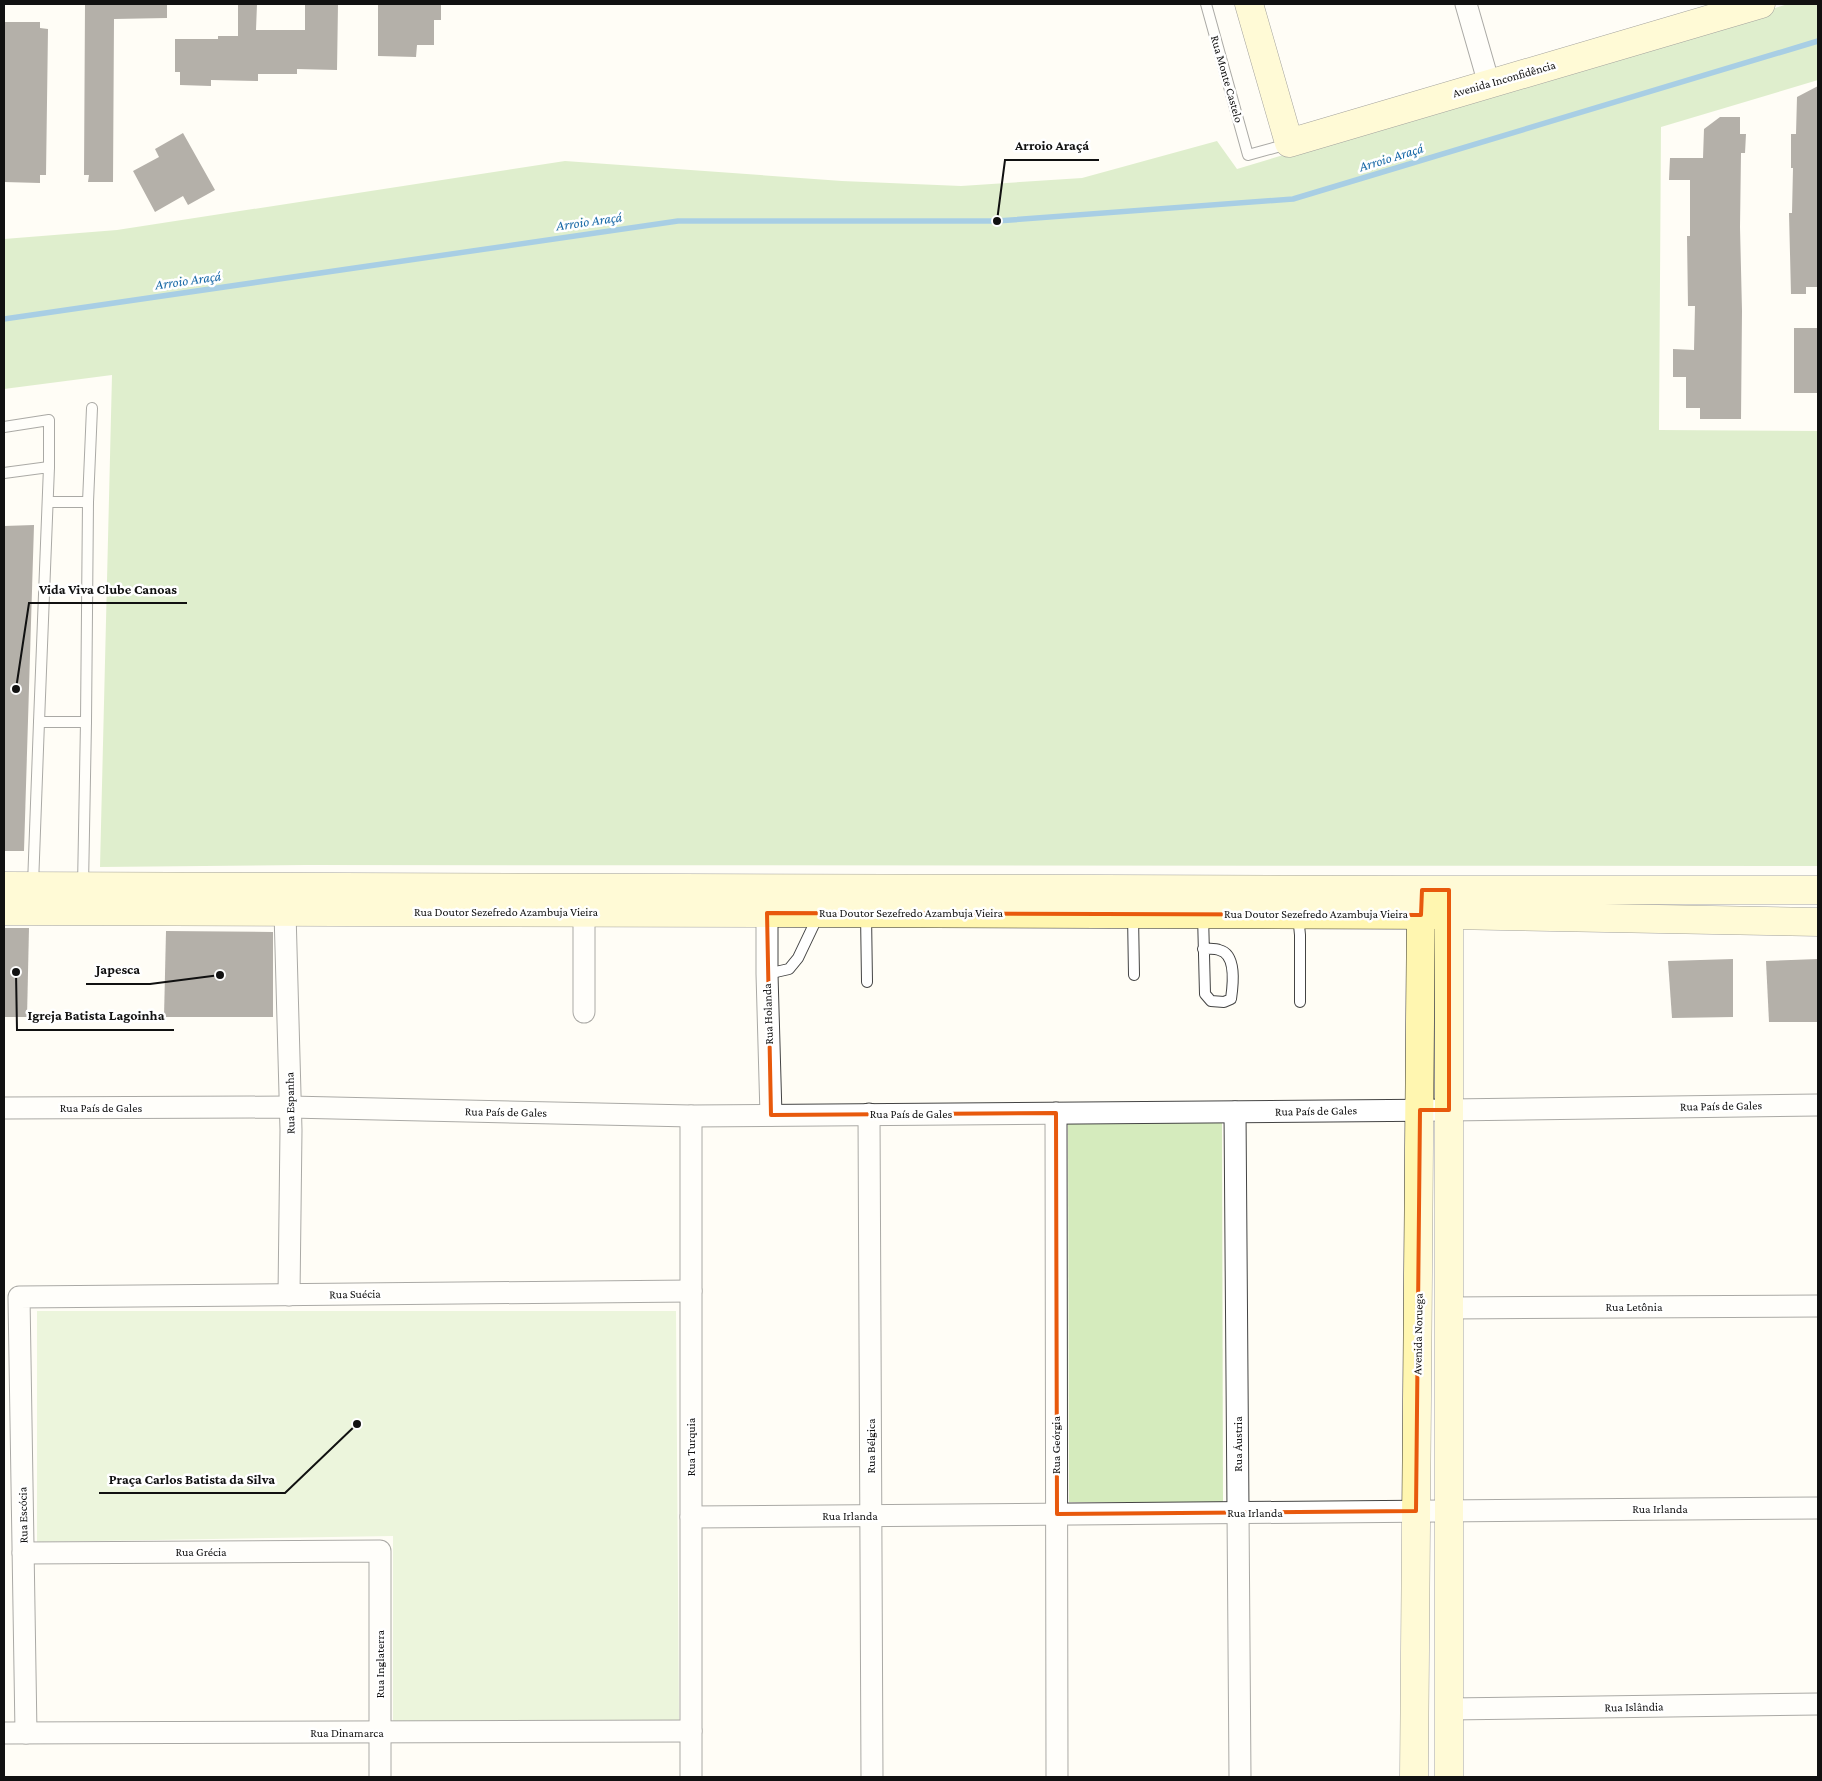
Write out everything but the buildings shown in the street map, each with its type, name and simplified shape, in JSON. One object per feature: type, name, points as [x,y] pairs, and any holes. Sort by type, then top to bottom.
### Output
[{"type":"main road","points":[[1249,4],[1289,143]]},
{"type":"main road","name":"Avenida Inconfidência","points":[[1289,143],[1761,4]]},
{"type":"main road","name":"Rua Doutor Sezefredo Azambuja Vieira","points":[[4,886],[1421,902],[1818,890]]},
{"type":"main road","name":"Rua Doutor Sezefredo Azambuja Vieira","points":[[4,911],[1298,914],[1421,902]]},
{"type":"main road","name":"Avenida Noruega","points":[[1414,1777],[1421,902]]},
{"type":"main road","points":[[1449,902],[1449,1777]]},
{"type":"main road","name":"Rua Doutor Sezefredo Azambuja Vieira","points":[[1449,902],[1818,922]]},
{"type":"street","points":[[1466,4],[1489,84]]},
{"type":"street","name":"Rua Espanha","points":[[285,912],[290,1107],[288,1295]]},
{"type":"street","points":[[584,912],[584,1012]]},
{"type":"street","name":"Rua Holanda","points":[[767,913],[766,974],[771,1115]]},
{"type":"street","name":"Rua País de Gales","points":[[4,1108],[290,1107],[691,1116],[1818,1105]]},
{"type":"street","name":"Rua Áustria","points":[[1235,1112],[1240,1777]]},
{"type":"street","name":"Rua Geórgia","points":[[1056,1113],[1057,1777]]},
{"type":"street","name":"Rua Bélgica","points":[[869,1114],[872,1777]]},
{"type":"street","name":"Rua Turquia","points":[[691,1116],[691,1777]]},
{"type":"street","name":"Rua Suécia","points":[[19,1297],[691,1291]]},
{"type":"street","name":"Rua Escócia","points":[[19,1297],[26,1733]]},
{"type":"street","name":"Rua Letônia","points":[[1449,1308],[1818,1306]]},
{"type":"street","name":"Rua Irlanda","points":[[691,1517],[1818,1508]]},
{"type":"street","name":"Rua Grécia","points":[[23,1553],[380,1551]]},
{"type":"street","name":"Rua Inglaterra","points":[[380,1551],[380,1777]]},
{"type":"street","name":"Rua Islândia","points":[[1449,1709],[1818,1704]]},
{"type":"street","name":"Rua Dinamarca","points":[[4,1733],[691,1731]]},
{"type":"lane","name":"Rua Monte Castelo","points":[[1206,4],[1248,155]]},
{"type":"lane","name":"Avenida Inconfidência","points":[[1248,155],[1289,143]]},
{"type":"lane","points":[[83,886],[88,502],[92,408]]},
{"type":"lane","points":[[4,427],[49,420],[48,502],[33,886]]},
{"type":"lane","points":[[4,473],[49,467]]},
{"type":"lane","points":[[48,502],[88,502]]},
{"type":"lane","points":[[39,722],[86,722]]},
{"type":"lane","points":[[766,974],[789,969],[798,958],[819,913]]},
{"type":"lane","points":[[866,913],[868,982]]},
{"type":"lane","points":[[1132,914],[1134,975]]},
{"type":"lane","points":[[1203,914],[1205,994],[1211,1001],[1224,1002],[1231,999],[1232,963],[1228,955],[1220,950],[1204,949]]},
{"type":"lane","points":[[1298,914],[1300,934],[1300,1002]]},
{"type":"highlighted area","points":[[1422,890],[1449,890],[1449,1110],[1420,1110],[1416,1511],[1057,1514],[1056,1113],[771,1115],[767,913],[1421,915]]},
{"type":"green space","points":[[1788,4],[1818,4],[1818,80],[1661,127],[1659,430],[1818,431],[1818,866],[306,865],[100,867],[112,375],[4,389],[4,239],[117,230],[565,161],[842,181],[961,186],[1082,178],[1217,141],[1237,169]]},
{"type":"green space","points":[[1068,1122],[1222,1122],[1223,1502],[1069,1502]]},
{"type":"green space","points":[[37,1311],[676,1311],[679,1721],[393,1721],[393,1536],[37,1542]]},
{"type":"waterway","name":"Arroio Araçá","points":[[4,319],[678,221],[997,221],[1293,199],[1818,41]]},
{"type":"place","name":"Arroio Araçá","points":[[997,221]]},
{"type":"place","name":"Vida Viva Clube Canoas","points":[[16,689]]},
{"type":"place","name":"Igreja Batista Lagoinha","points":[[16,972]]},
{"type":"place","name":"Japesca","points":[[220,975]]},
{"type":"place","name":"Praça Carlos Batista da Silva","points":[[357,1424]]}]
